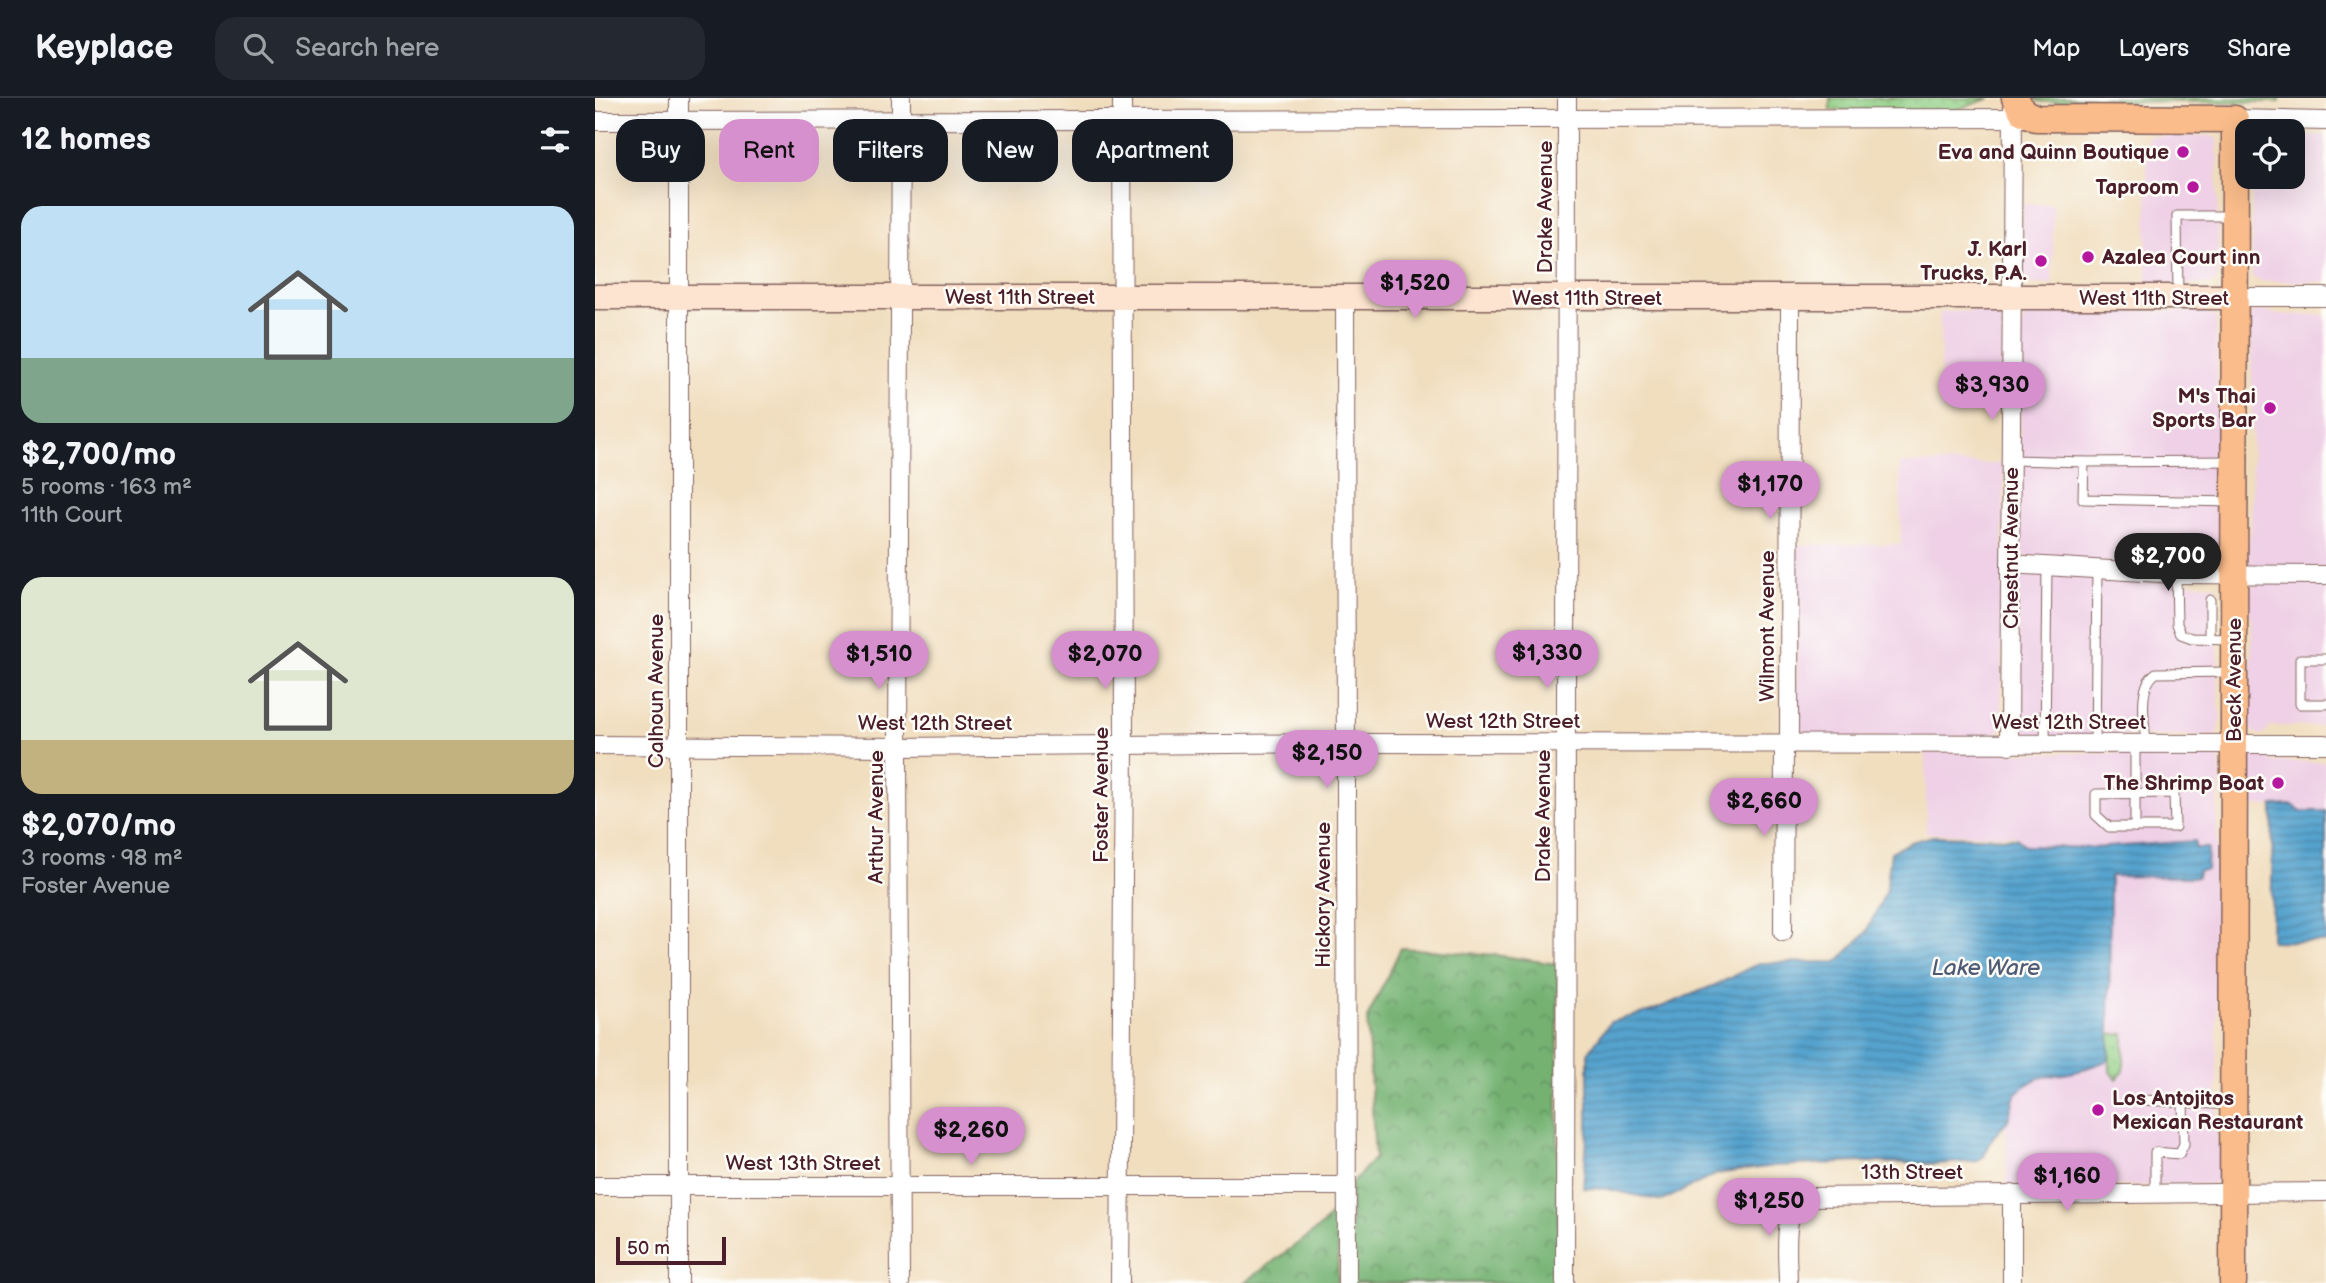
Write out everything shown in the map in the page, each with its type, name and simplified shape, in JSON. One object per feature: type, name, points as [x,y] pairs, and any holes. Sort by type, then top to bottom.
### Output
[{"type":"main road","points":[[2020,108],[2235,119]]},
{"type":"main road","name":"Beck Avenue","points":[[2233,1283],[2234,672],[2222,639],[2221,594],[2235,502],[2235,189]]},
{"type":"main road","name":"West 11th Street","points":[[595,297],[2235,297]]},
{"type":"street","name":"Calhoun Avenue","points":[[679,98],[679,119]]},
{"type":"street","name":"Arthur Avenue","points":[[901,98],[901,119]]},
{"type":"street","name":"Foster Avenue","points":[[1122,98],[1123,119]]},
{"type":"street","name":"Drake Avenue","points":[[1565,1283],[1567,98]]},
{"type":"street","points":[[1233,121],[1567,119],[2020,108]]},
{"type":"street","name":"Chestnut Avenue","points":[[2009,745],[2013,298],[2020,108]]},
{"type":"street","points":[[595,121],[616,121]]},
{"type":"street","points":[[705,122],[833,121]]},
{"type":"street","points":[[948,121],[1072,121]]},
{"type":"street","points":[[2305,121],[2326,121]]},
{"type":"street","name":"Calhoun Avenue","points":[[679,182],[679,1283]]},
{"type":"street","name":"Arthur Avenue","points":[[900,1283],[898,747],[901,182]]},
{"type":"street","name":"Foster Avenue","points":[[1120,1283],[1124,744],[1123,182]]},
{"type":"street","name":"Hickory Avenue","points":[[1345,297],[1347,1283]]},
{"type":"street","name":"West 11th Street","points":[[2235,297],[2326,297]]},
{"type":"street","name":"Wilmont Avenue","points":[[1783,932],[1790,298]]},
{"type":"street","points":[[2010,564],[2176,574],[2221,594],[2326,575]]},
{"type":"street","name":"West 12th Street","points":[[595,745],[898,747],[1346,743],[2326,744]]},
{"type":"street","name":"West 13th Street","points":[[595,1186],[1347,1185]]},
{"type":"street","name":"13th Street","points":[[1788,1283],[1789,1217],[1794,1204],[1801,1198],[2326,1192]]},
{"type":"street","points":[[2012,1194],[2012,1283]]},
{"type":"lane","points":[[2178,298],[2177,216],[2235,216]]},
{"type":"lane","points":[[2011,460],[2235,461]]},
{"type":"lane","points":[[2084,462],[2083,499],[2235,502]]},
{"type":"lane","points":[[2045,745],[2047,566]]},
{"type":"lane","points":[[2095,745],[2097,569]]},
{"type":"lane","points":[[2176,574],[2176,614],[2181,634],[2192,638],[2222,639]]},
{"type":"lane","points":[[2221,594],[2208,615],[2222,639]]},
{"type":"lane","points":[[2176,599],[2189,600]]},
{"type":"lane","points":[[2176,614],[2189,614]]},
{"type":"lane","points":[[2326,659],[2300,659],[2300,704],[2326,704]]},
{"type":"lane","points":[[2135,827],[2134,793],[2148,678],[2156,673],[2234,672]]},
{"type":"lane","points":[[2174,793],[2175,827],[2135,827],[2109,827],[2096,815],[2096,794],[2174,793]]},
{"type":"lane","points":[[2142,1100],[2233,1105]]},
{"type":"lane","points":[[2155,1192],[2155,1152],[2179,1154],[2184,1144],[2183,1102]]},
{"type":"shaded area","points":[[2147,136],[2217,138],[2218,272],[2217,279],[2211,284],[2147,285]]},
{"type":"shaded area","points":[[2305,136],[2326,136],[2326,282],[2260,281],[2252,277],[2252,189],[2305,189]]},
{"type":"shaded area","points":[[2023,204],[2053,204],[2052,284],[2032,284],[2023,276]]},
{"type":"shaded area","points":[[2260,310],[2279,315],[2326,315],[2326,568],[2253,566],[2247,560],[2251,531],[2252,477],[2252,340],[2248,334],[2248,319],[2253,312]]},
{"type":"shaded area","points":[[1992,311],[1999,316],[2003,324],[2003,410],[1941,410],[1940,312]]},
{"type":"shaded area","points":[[2201,311],[2216,317],[2218,528],[2223,551],[2218,565],[2156,566],[2026,557],[2021,554],[2021,325],[2029,313]]},
{"type":"shaded area","points":[[1900,463],[2004,464],[2001,729],[1991,737],[1807,737],[1797,726],[1797,545],[1901,544]]},
{"type":"shaded area","points":[[2018,573],[2216,585],[2218,700],[2221,718],[2218,733],[2214,736],[2026,737],[2020,734]]},
{"type":"shaded area","points":[[2326,582],[2326,726],[2272,726],[2263,735],[2252,732],[2247,723],[2247,707],[2251,694],[2252,621],[2246,602],[2246,591],[2257,583]]},
{"type":"shaded area","points":[[1926,752],[2205,754],[2219,759],[2221,779],[2217,803],[2217,1137],[2221,1175],[2217,1181],[2210,1184],[2007,1188],[2004,1035],[2109,1034],[2110,875],[2197,877],[2195,842],[2093,848],[2026,846],[2015,835],[1926,833]]},
{"type":"shaded area","points":[[2265,753],[2273,762],[2326,762],[2326,811],[2300,811],[2292,805],[2251,806],[2247,762],[2253,754]]},
{"type":"green space","points":[[1830,98],[1990,98],[1950,112],[1830,110]]},
{"type":"green space","points":[[2030,98],[2280,98],[2280,102],[2042,102]]},
{"type":"green space","points":[[1401,948],[1495,955],[1558,964],[1558,1270],[1555,1283],[1351,1283],[1351,1184],[1375,1158],[1367,1018]]},
{"type":"green space","points":[[2124,1034],[2124,1071],[2117,1079],[2110,1072],[2109,1035]]},
{"type":"green space","points":[[1338,1208],[1338,1283],[1244,1283],[1320,1227]]},
{"type":"water","points":[[2293,805],[2300,811],[2326,811],[2326,942],[2271,941],[2273,806]]},
{"type":"water","name":"Lake Ware","points":[[1933,836],[2016,838],[2026,846],[2093,848],[2195,841],[2195,848],[2208,848],[2207,870],[2198,870],[2197,877],[2110,876],[2109,1059],[2075,1072],[2038,1078],[2023,1087],[2015,1095],[2008,1120],[1978,1161],[1774,1166],[1717,1174],[1662,1201],[1607,1189],[1583,1188],[1588,1128],[1588,1053],[1610,1022],[1651,1011],[1720,983],[1759,963],[1837,962],[1866,933],[1886,891],[1891,852],[1911,842]]},
{"type":"place","name":"Eva and Quinn Boutique","points":[[2183,152]]},
{"type":"place","name":"Taproom","points":[[2193,187]]},
{"type":"place","name":"Azalea Court inn","points":[[2088,257]]},
{"type":"place","name":"J. Karl Trucks, P.A.","points":[[2041,261]]},
{"type":"place","name":"M's Thai Sports Bar","points":[[2270,408]]},
{"type":"place","name":"The Shrimp Boat","points":[[2278,783]]},
{"type":"place","name":"Los Antojitos Mexican Restaurant","points":[[2098,1110]]}]
